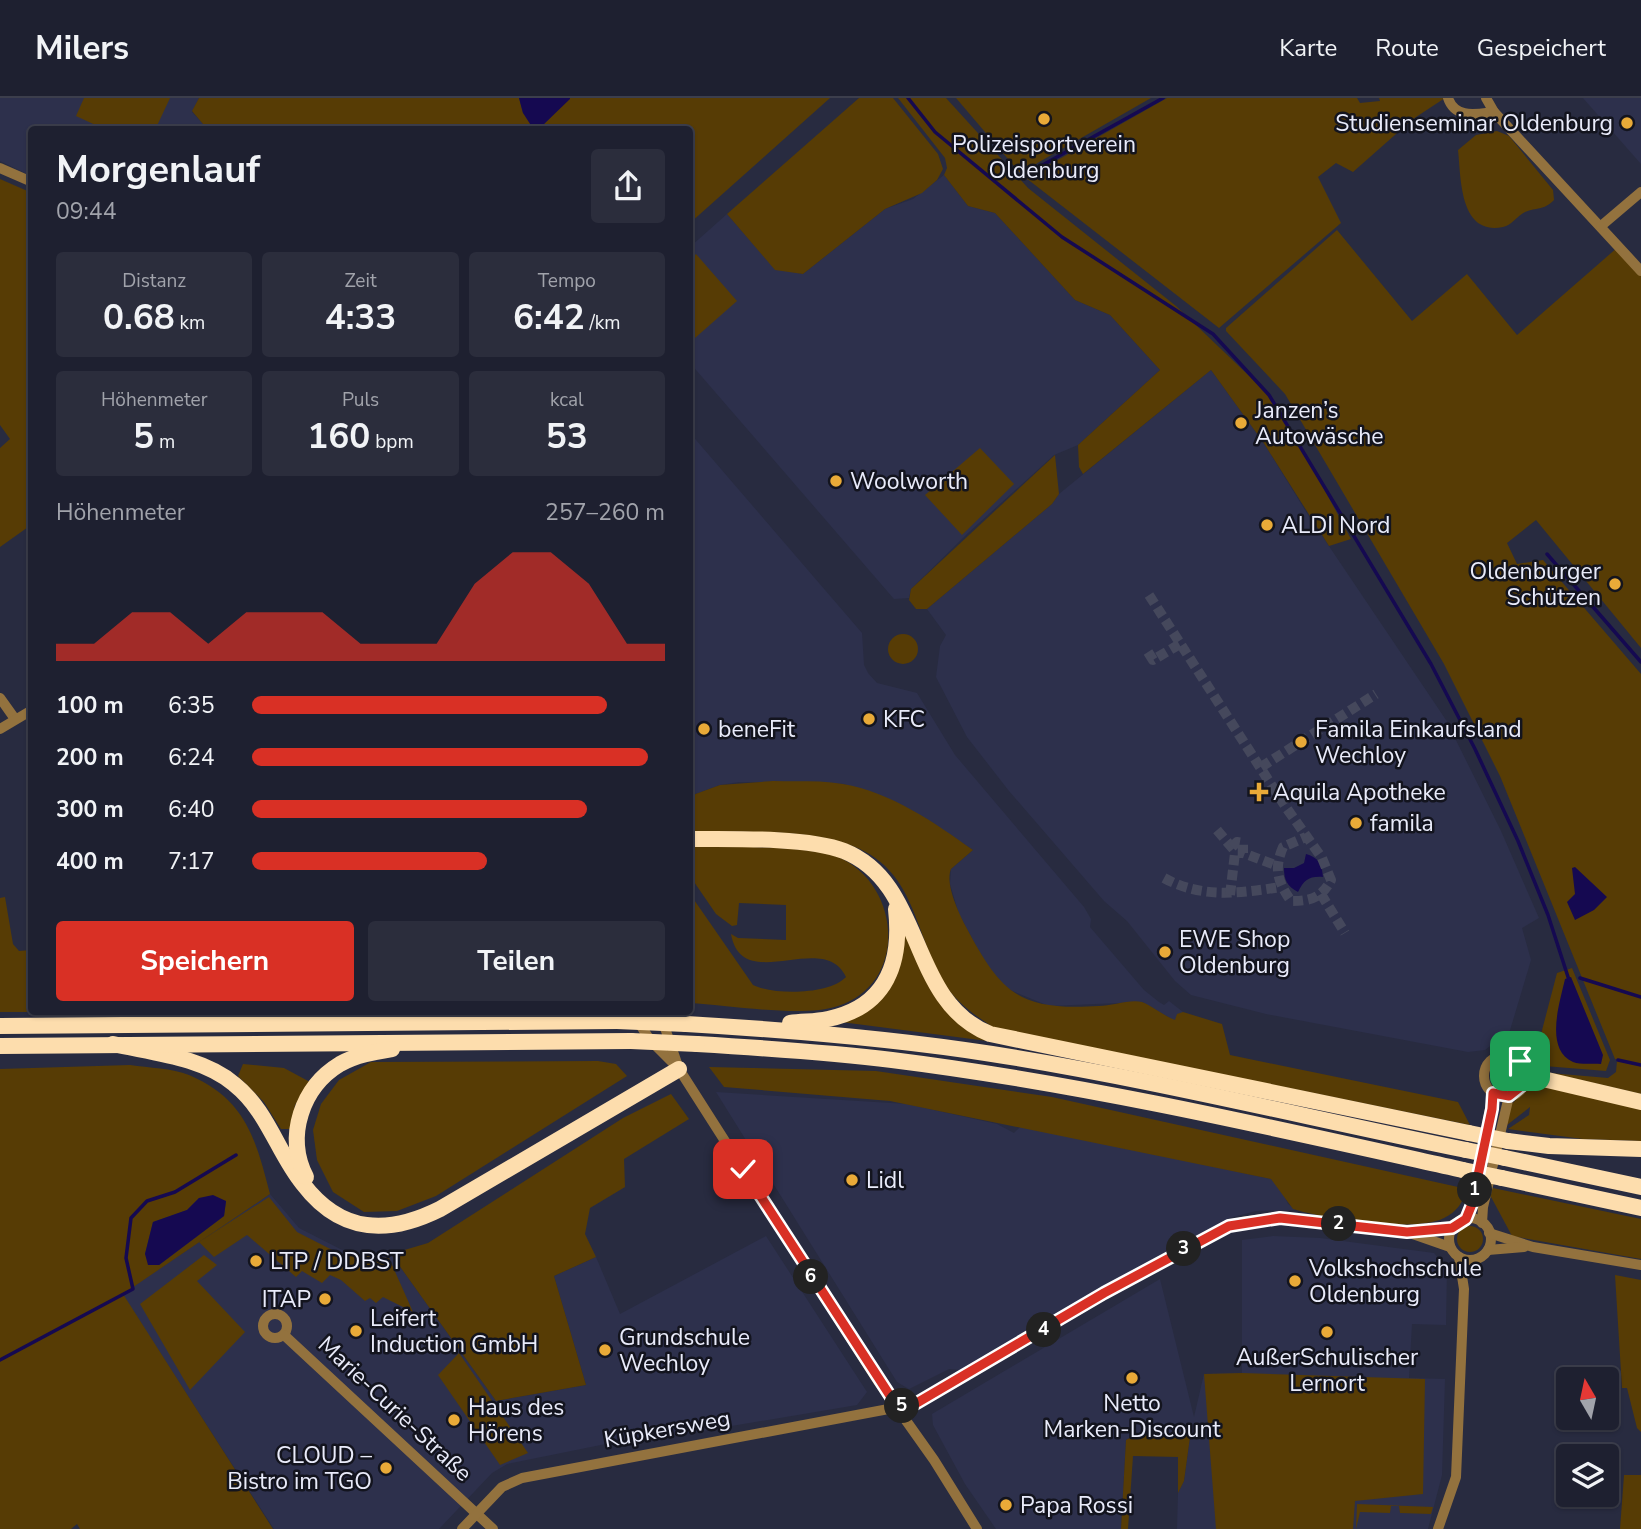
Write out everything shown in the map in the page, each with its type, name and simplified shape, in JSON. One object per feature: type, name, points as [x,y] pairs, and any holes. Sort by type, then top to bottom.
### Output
[{"type":"highway","points":[[693,839],[817,845],[841,850],[873,868],[903,909],[929,975],[942,997],[960,1016],[982,1031],[1508,1141],[1549,1146],[1641,1149]]},
{"type":"highway","points":[[765,1028],[836,1017],[855,1009],[876,993],[890,972],[897,951],[897,903]]},
{"type":"highway","points":[[0,1026],[617,1021],[765,1028],[993,1054],[1106,1074],[1641,1187]]},
{"type":"highway","points":[[321,1203],[303,1171],[298,1153],[297,1131],[310,1091],[341,1063],[364,1054],[429,1041]]},
{"type":"highway","points":[[0,1046],[631,1041],[818,1051],[1105,1094],[1641,1208]]},
{"type":"highway","points":[[113,1044],[188,1062],[232,1082],[257,1107],[303,1184],[321,1203],[356,1223],[379,1228],[402,1225],[422,1218],[679,1069]]},
{"type":"highway","points":[[1526,1075],[1641,1102]]},
{"type":"street","points":[[1448,98],[1450,105],[1461,113],[1494,112]]},
{"type":"street","points":[[1486,98],[1494,112],[1641,271]]},
{"type":"street","points":[[0,168],[28,181]]},
{"type":"street","points":[[1601,226],[1641,192]]},
{"type":"street","points":[[0,698],[15,719]]},
{"type":"street","points":[[0,729],[28,712]]},
{"type":"street","points":[[634,1015],[650,1040],[679,1069],[977,1529]]},
{"type":"street","points":[[656,1015],[665,1028],[679,1069]]},
{"type":"street","points":[[1497,1057],[1516,1058],[1522,1064],[1526,1075],[1520,1090],[1509,1096],[1493,1093],[1486,1085],[1484,1074],[1488,1064],[1497,1057]]},
{"type":"street","points":[[1407,1232],[1452,1228],[1466,1219],[1474,1195],[1493,1093]]},
{"type":"street","points":[[1509,1096],[1483,1207],[1482,1223],[1489,1233],[1533,1247],[1641,1265]]},
{"type":"street","name":"Küpkersweg","points":[[463,1529],[502,1487],[522,1478],[915,1404],[1104,1293],[1229,1226],[1280,1218],[1407,1232]]},
{"type":"street","points":[[1466,1219],[1482,1223]]},
{"type":"street","points":[[1450,1247],[1452,1228]]},
{"type":"street","points":[[1407,1232],[1450,1247],[1459,1257],[1464,1289],[1455,1477],[1438,1529]]},
{"type":"street","points":[[1488,1250],[1489,1233]]},
{"type":"street","points":[[1464,1289],[1476,1259],[1488,1250],[1533,1247]]},
{"type":"street","points":[[1459,1257],[1476,1259]]},
{"type":"street","name":"Marie-Curie-Straße","points":[[284,1335],[494,1529]]},
{"type":"shaded area","points":[[0,98],[199,98],[192,112],[205,126],[28,126],[28,175],[0,161]]},
{"type":"shaded area","points":[[84,98],[170,98],[157,126],[98,126],[76,116]]},
{"type":"shaded area","points":[[199,98],[519,98],[523,113],[544,124],[570,98],[830,98],[693,220],[693,126],[205,126],[192,111]]},
{"type":"shaded area","points":[[519,98],[570,98],[544,124],[531,126],[523,113]]},
{"type":"shaded area","points":[[859,98],[893,98],[938,154],[943,169],[937,180],[922,193],[885,209],[803,274],[775,270],[727,214]]},
{"type":"shaded area","points":[[898,98],[946,98],[1028,188],[1176,306],[1267,393],[1295,435],[1351,539],[1329,546],[1263,442],[1211,370],[1083,474],[1079,467],[1078,445],[1160,370],[1110,315],[1075,300],[995,213],[968,206],[944,175],[947,168],[945,158]]},
{"type":"shaded area","name":"Polizeisportverein Oldenburg","points":[[956,98],[1151,98],[1020,173]]},
{"type":"shaded area","points":[[1167,98],[1357,98],[1360,103],[1380,101],[1379,98],[1445,98],[1413,119],[1353,172],[1336,163],[1318,177],[1341,223],[1219,328],[1026,178]]},
{"type":"shaded area","points":[[1583,98],[1641,98],[1641,164]]},
{"type":"shaded area","points":[[1497,131],[1509,136],[1553,190],[1554,200],[1543,207],[1525,212],[1506,226],[1489,227],[1478,223],[1465,202],[1458,150],[1476,135]]},
{"type":"shaded area","points":[[944,175],[968,206],[995,213],[1075,300],[1110,315],[1160,370],[1078,445],[1054,455],[969,532],[911,589],[909,598],[894,599],[693,366],[693,244],[727,214],[775,269],[803,274],[885,209],[913,199]]},
{"type":"shaded area","points":[[0,179],[28,191],[28,527],[0,547],[0,448],[10,439],[0,425]]},
{"type":"shaded area","points":[[1337,230],[1412,321],[1467,274],[1517,335],[1618,247],[1641,271],[1641,648],[1536,520],[1507,543],[1517,564],[1543,560],[1641,674],[1641,1064],[1615,1059],[1500,776],[1444,664],[1285,394],[1226,331],[1226,328]]},
{"type":"shaded area","points":[[696,254],[737,301],[695,338],[693,336],[693,257]]},
{"type":"shaded area","points":[[1211,370],[1263,442],[1308,515],[1446,720],[1501,831],[1539,918],[1522,928],[1531,960],[1508,1037],[1502,1037],[1485,1050],[1468,1052],[1266,1014],[1191,995],[1175,981],[1127,921],[1104,901],[1009,791],[967,737],[936,677],[940,646],[946,635],[927,609],[1052,504],[1059,494]]},
{"type":"shaded area","points":[[693,436],[862,633],[864,665],[868,673],[877,683],[917,693],[955,755],[1084,907],[1091,919],[1090,927],[1144,990],[1164,1005],[1169,1001],[1183,1012],[1175,1021],[1142,1002],[1049,1006],[1010,990],[996,979],[984,961],[959,914],[950,884],[951,869],[973,850],[899,804],[844,784],[739,782],[720,785],[693,795]]},
{"type":"shaded area","points":[[980,448],[1014,484],[962,535],[925,495]]},
{"type":"shaded area","points":[[1055,455],[1059,494],[1052,504],[927,609],[916,609],[909,600],[911,589]]},
{"type":"shaded area","points":[[903,634],[909,635],[917,643],[917,655],[909,663],[903,664],[897,663],[889,655],[888,649],[889,643],[897,635]]},
{"type":"shaded area","points":[[773,781],[834,783],[861,788],[895,801],[928,819],[973,850],[951,869],[951,890],[956,905],[990,967],[1015,993],[1030,1000],[1071,1007],[1137,1001],[1146,1003],[1175,1020],[1177,1014],[1183,1012],[1222,1024],[1230,1055],[1458,1102],[1470,1125],[994,1028],[966,1008],[948,989],[900,884],[888,869],[871,855],[850,845],[812,836],[771,832],[693,831],[693,795],[720,785]]},
{"type":"shaded area","points":[[693,847],[766,848],[825,853],[838,857],[859,870],[875,888],[884,910],[888,933],[886,956],[877,977],[861,994],[838,1006],[786,1011],[693,1003],[693,898],[753,985],[801,992],[827,987],[846,977],[835,964],[820,959],[766,962],[751,960],[738,952],[731,934],[738,938],[786,940],[786,905],[739,903],[737,925],[732,926],[716,914],[693,880]]},
{"type":"shaded area","points":[[1306,854],[1319,862],[1323,877],[1308,880],[1298,892],[1287,882],[1284,868],[1294,868],[1304,863]]},
{"type":"shaded area","points":[[1575,867],[1607,897],[1594,910],[1575,920],[1567,902],[1575,894],[1572,868]]},
{"type":"shaded area","points":[[5,897],[13,944],[19,951],[28,950],[28,1012],[0,1012],[0,898]]},
{"type":"shaded area","points":[[903,930],[921,967],[995,1042],[841,1022],[864,1007]]},
{"type":"shaded area","points":[[1572,968],[1610,1060],[1606,1071],[1544,1066],[1537,1071],[1526,1058],[1523,1048],[1533,1046],[1540,1038],[1557,973]]},
{"type":"shaded area","points":[[1571,977],[1603,1055],[1601,1064],[1573,1062],[1564,1056],[1559,1047],[1556,1036],[1558,1012],[1565,979]]},
{"type":"shaded area","points":[[598,1061],[616,1064],[627,1076],[436,1196],[397,1211],[364,1212],[333,1192],[317,1160],[313,1130],[321,1104],[339,1080],[371,1062]]},
{"type":"shaded area","points":[[1617,1061],[1641,1066],[1641,1094],[1550,1073],[1608,1078],[1616,1072]]},
{"type":"shaded area","points":[[243,1064],[284,1068],[310,1082],[295,1105],[291,1129],[281,1129],[264,1102],[238,1076]]},
{"type":"shaded area","points":[[130,1065],[175,1071],[189,1075],[224,1096],[246,1123],[270,1194],[123,1294],[273,1529],[80,1529],[77,1524],[71,1529],[0,1529],[0,1069]],"holes":[[[199,1198],[226,1201],[224,1216],[159,1265],[145,1254],[153,1222],[187,1210]]]},
{"type":"shaded area","points":[[709,1067],[876,1071],[1052,1097],[1467,1189],[1453,1213],[1430,1222],[1370,1223],[1326,1217],[1293,1209],[1271,1179],[890,1101],[724,1087]]},
{"type":"shaded area","points":[[1533,1082],[1641,1107],[1641,1141],[1583,1139],[1508,1129],[1529,1115],[1530,1107],[1507,1125],[1510,1106]]},
{"type":"shaded area","points":[[716,1092],[907,1104],[997,1124],[1014,1133],[1021,1126],[1271,1179],[1280,1187],[1288,1204],[1296,1210],[1256,1211],[1229,1218],[961,1370],[949,1369],[909,1389],[897,1382]]},
{"type":"shaded area","points":[[671,1094],[689,1119],[624,1159],[625,1187],[590,1208],[585,1234],[596,1257],[554,1276],[586,1385],[496,1401],[391,1254],[428,1243],[623,1118]]},
{"type":"shaded area","points":[[1493,1188],[1641,1219],[1641,1259],[1512,1236],[1490,1195]]},
{"type":"shaded area","points":[[270,1194],[299,1228],[348,1253],[391,1254],[496,1401],[586,1385],[554,1276],[596,1257],[620,1314],[766,1236],[867,1392],[857,1405],[672,1436],[670,1431],[507,1464],[492,1473],[439,1529],[274,1529],[122,1294]]},
{"type":"shaded area","points":[[213,1195],[226,1201],[224,1216],[159,1265],[148,1265],[145,1254],[153,1222],[187,1210],[199,1198]]},
{"type":"shaded area","points":[[269,1197],[297,1232],[340,1254],[389,1258],[413,1312],[383,1297],[376,1303],[370,1298],[365,1301],[341,1280],[330,1275],[322,1283],[302,1271],[296,1277],[247,1235],[214,1257],[199,1242]]},
{"type":"shaded area","points":[[1470,1226],[1479,1230],[1483,1239],[1479,1248],[1470,1252],[1461,1248],[1457,1239],[1461,1230]]},
{"type":"shaded area","points":[[1273,1236],[1320,1238],[1434,1253],[1447,1269],[1446,1325],[1412,1324],[1409,1378],[1445,1379],[1442,1475],[1428,1529],[1177,1529],[1178,1493],[1184,1481],[1191,1430],[1176,1436],[1134,1435],[1126,1440],[1121,1529],[996,1529],[965,1484],[933,1425],[932,1414],[1160,1279],[1194,1417],[1204,1374],[1242,1373],[1242,1240]]},
{"type":"shaded area","points":[[204,1255],[217,1265],[197,1281],[245,1332],[190,1390],[140,1304]]},
{"type":"shaded area","points":[[1615,1275],[1641,1280],[1641,1432],[1637,1428],[1627,1388],[1622,1388]]},
{"type":"shaded area","points":[[459,1353],[528,1453],[500,1465],[438,1375]]},
{"type":"shaded area","points":[[1204,1374],[1425,1379],[1423,1494],[1355,1501],[1353,1529],[1216,1529]]},
{"type":"shaded area","points":[[1191,1430],[1184,1481],[1178,1493],[1178,1457],[1133,1456],[1128,1529],[1121,1529],[1126,1440],[1140,1435]]},
{"type":"shaded area","points":[[1624,1475],[1641,1475],[1641,1529],[1620,1529]]},
{"type":"shaded area","points":[[1357,1504],[1433,1507],[1431,1514],[1400,1513],[1399,1506],[1391,1506],[1390,1513],[1360,1512],[1356,1529]]},
{"type":"waterway","points":[[908,98],[935,132],[1062,237],[1213,334],[1269,395],[1431,664],[1475,749],[1518,841],[1548,915],[1569,980]]},
{"type":"waterway","points":[[1030,172],[1163,98]]},
{"type":"waterway","points":[[1547,554],[1641,662]]},
{"type":"waterway","points":[[1580,978],[1641,997]]},
{"type":"waterway","points":[[1618,1060],[1641,1065]]},
{"type":"waterway","points":[[0,1360],[133,1289],[126,1258],[131,1218],[147,1201],[175,1192],[236,1155]]},
{"type":"tunnel","points":[[1149,595],[1285,806],[1322,858],[1331,880],[1324,891],[1315,897],[1291,901],[1280,881],[1278,861],[1283,847],[1306,837]]},
{"type":"tunnel","points":[[1148,652],[1153,660],[1180,644]]},
{"type":"tunnel","points":[[1261,767],[1376,694]]},
{"type":"tunnel","points":[[1217,830],[1234,850]]},
{"type":"tunnel","points":[[1232,847],[1237,842],[1243,843],[1243,853],[1275,865]]},
{"type":"tunnel","points":[[1230,895],[1235,853],[1243,853]]},
{"type":"tunnel","points":[[1164,878],[1178,885],[1207,892],[1281,887]]},
{"type":"tunnel","points":[[1321,894],[1345,933]]},
{"type":"place","name":"Polizeisportverein Oldenburg","points":[[1044,119]]},
{"type":"place","name":"Studienseminar Oldenburg","points":[[1627,123]]},
{"type":"place","name":"Janzen’s Autowäsche","points":[[1241,423]]},
{"type":"place","name":"Woolworth","points":[[836,481]]},
{"type":"place","name":"ALDI Nord","points":[[1267,525]]},
{"type":"place","name":"Oldenburger Schützen","points":[[1615,584]]},
{"type":"place","name":"KFC","points":[[869,719]]},
{"type":"place","name":"beneFit","points":[[704,729]]},
{"type":"place","name":"Famila Einkaufsland Wechloy","points":[[1301,742]]},
{"type":"place","name":"Aquila Apotheke","points":[[1259,792]]},
{"type":"place","name":"famila","points":[[1356,823]]},
{"type":"place","name":"EWE Shop Oldenburg","points":[[1165,952]]},
{"type":"place","name":"Lidl","points":[[852,1180]]},
{"type":"place","name":"LTP / DDBST","points":[[256,1261]]},
{"type":"place","name":"Volkshochschule Oldenburg","points":[[1295,1281]]},
{"type":"place","name":"ITAP","points":[[325,1299]]},
{"type":"place","name":"Leifert Induction GmbH","points":[[356,1331]]},
{"type":"place","name":"AußerSchulischer Lernort","points":[[1327,1332]]},
{"type":"place","name":"Grundschule Wechloy","points":[[605,1350]]},
{"type":"place","name":"Netto Marken-Discount","points":[[1132,1378]]},
{"type":"place","name":"Haus des Hörens","points":[[454,1420]]},
{"type":"place","name":"CLOUD – Bistro im TGO","points":[[386,1468]]},
{"type":"place","name":"Papa Rossi","points":[[1006,1505]]},
{"type":"route","points":[[743,1169],[898,1408],[915,1404],[1104,1293],[1229,1226],[1280,1218],[1407,1232],[1452,1228],[1466,1219],[1472,1204],[1493,1093],[1509,1096],[1520,1090],[1526,1073],[1520,1061]]}]
